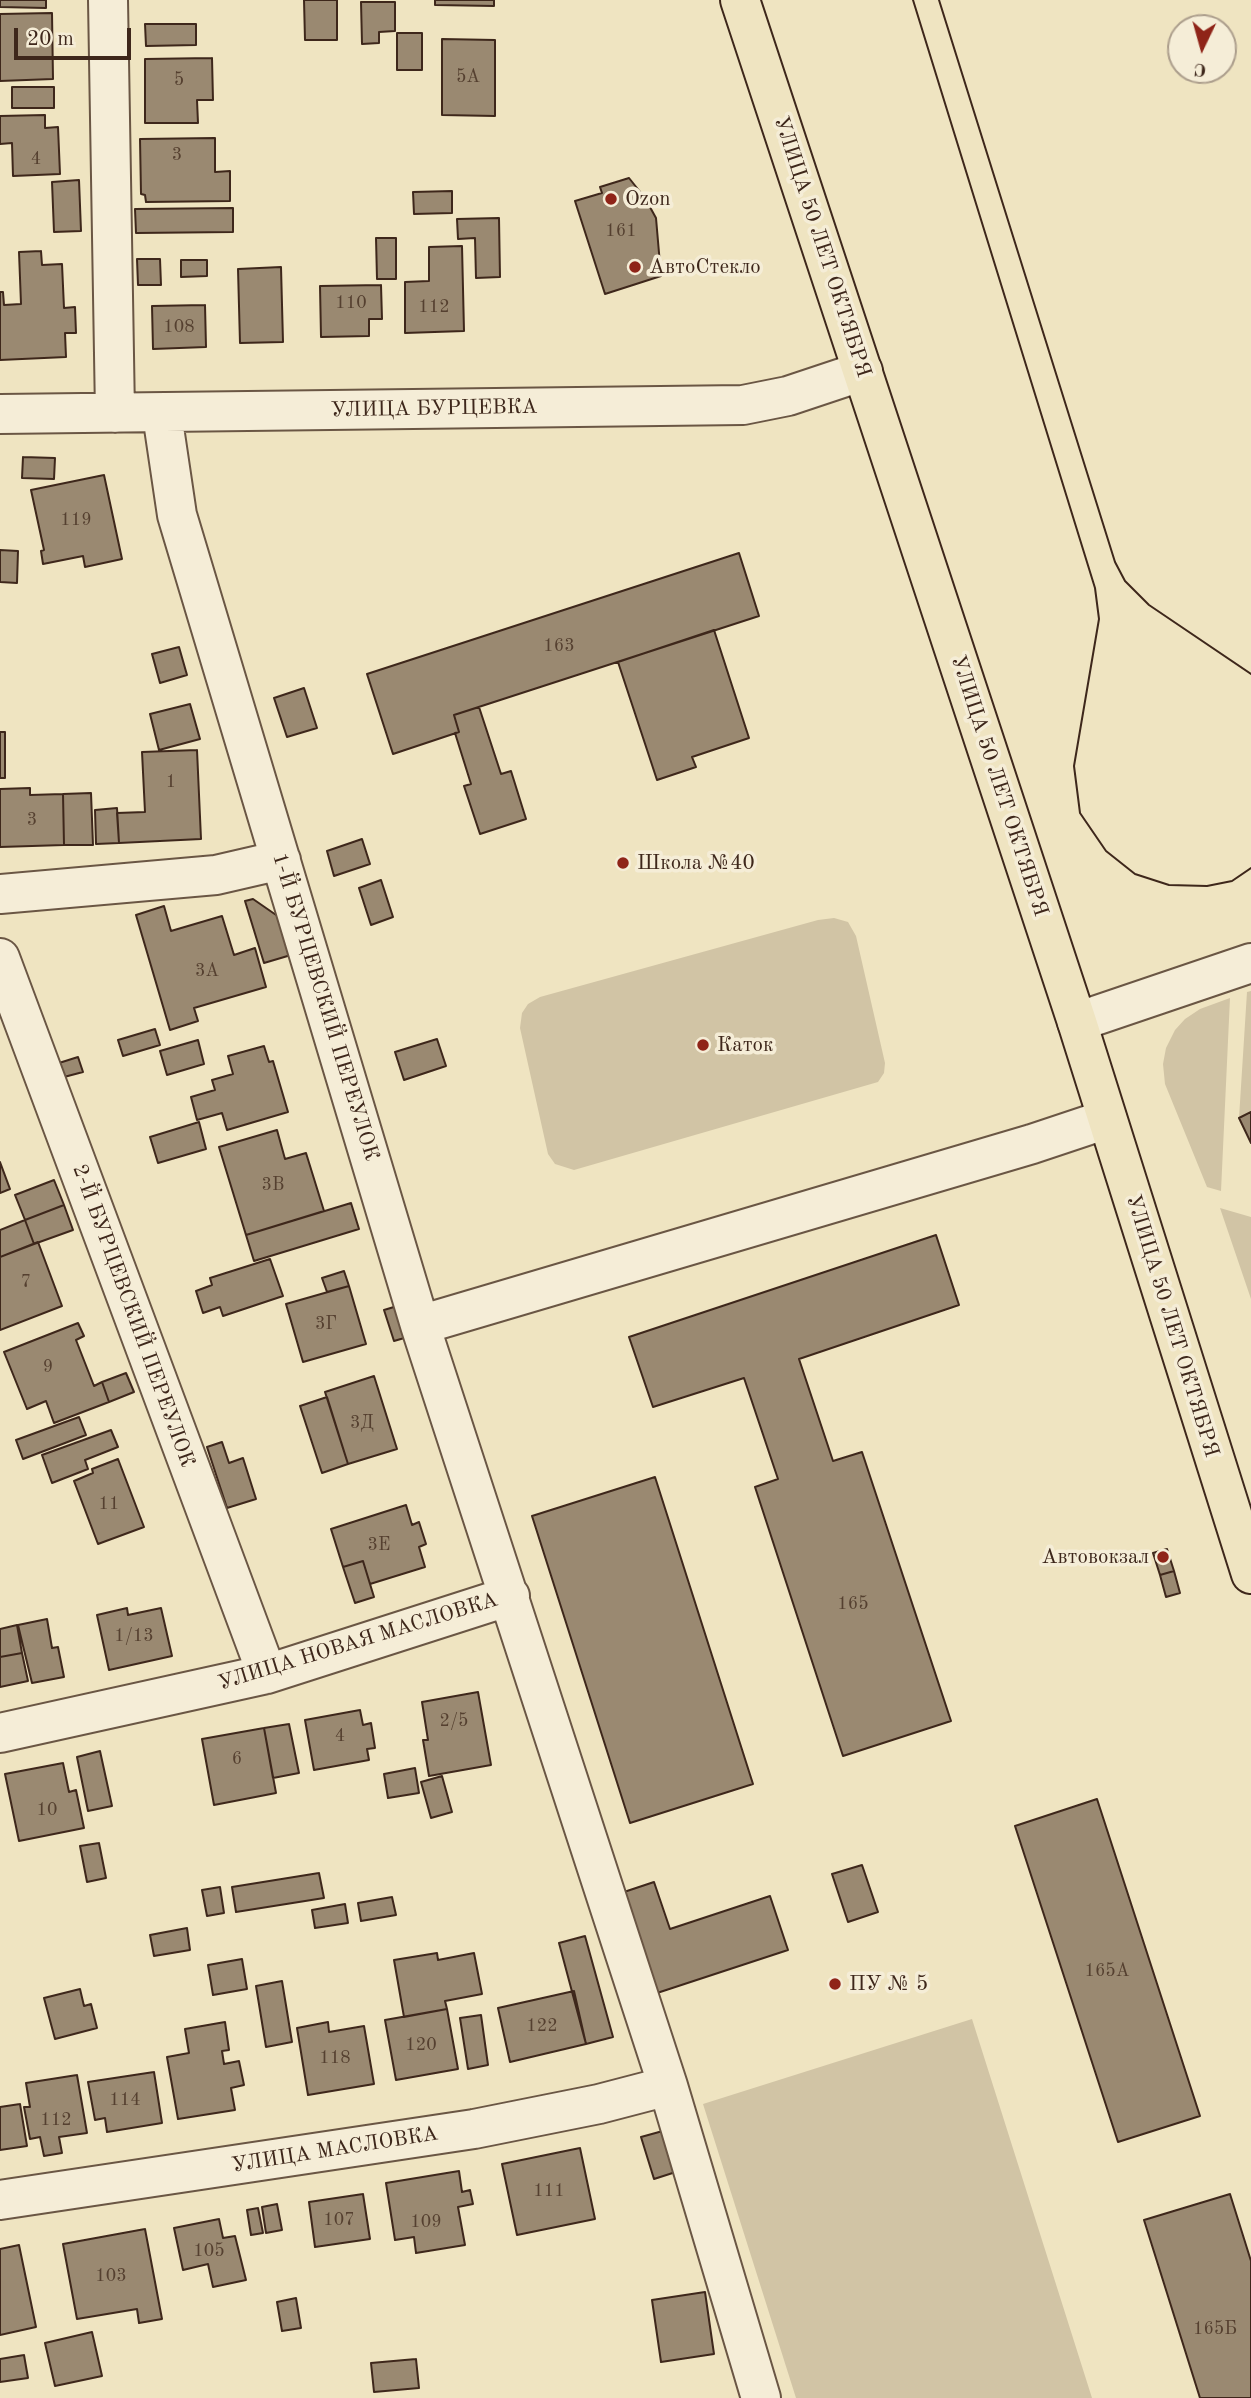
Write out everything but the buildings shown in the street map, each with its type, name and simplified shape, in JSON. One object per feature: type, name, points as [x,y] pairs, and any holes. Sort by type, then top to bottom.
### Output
[{"type":"main road","name":"УЛИЦА 50 ЛЕТ ОКТЯБРЯ","points":[[740,0],[1077,1021],[1251,1574]]},
{"type":"street","points":[[108,0],[115,413]]},
{"type":"street","name":"УЛИЦА БУРЦЕВКА","points":[[0,414],[743,405],[788,396],[863,371]]},
{"type":"street","name":"1-Й БУРЦЕВСКИЙ ПЕРЕУЛОК","points":[[162,414],[177,516],[421,1325],[668,2086],[761,2398]]},
{"type":"street","points":[[0,894],[216,875],[281,860]]},
{"type":"street","name":"2-Й БУРЦЕВСКИЙ ПЕРЕУЛОК","points":[[0,958],[267,1674]]},
{"type":"street","points":[[1077,1021],[1251,963]]},
{"type":"street","points":[[421,1325],[1032,1144],[1107,1119]]},
{"type":"street","name":"УЛИЦА НОВАЯ МАСЛОВКА","points":[[0,1733],[267,1674],[510,1596]]},
{"type":"street","name":"УЛИЦА МАСЛОВКА","points":[[0,2200],[474,2129],[599,2104],[668,2086]]},
{"type":"shaded area","name":"Каток","points":[[834,918],[848,922],[856,936],[885,1063],[884,1073],[878,1082],[574,1170],[555,1164],[548,1154],[520,1028],[522,1013],[528,1004],[540,997],[818,920]]},
{"type":"shaded area","points":[[1251,991],[1251,1112],[1239,1118],[1247,992]]},
{"type":"shaded area","points":[[1230,998],[1221,1191],[1207,1187],[1165,1084],[1163,1064],[1166,1048],[1175,1030],[1185,1019],[1200,1009]]},
{"type":"shaded area","points":[[1220,1208],[1251,1217],[1251,1299]]},
{"type":"shaded area","points":[[972,2019],[1092,2398],[796,2398],[703,2104]]},
{"type":"tram line","points":[[913,0],[1095,588],[1099,619],[1074,766],[1080,813],[1106,851],[1135,874],[1169,885],[1207,886],[1232,881],[1251,868]]},
{"type":"tram line","points":[[939,0],[1115,562],[1125,581],[1149,605],[1251,674]]},
{"type":"place","name":"Ozon","points":[[611,199]]},
{"type":"place","name":"АвтоСтекло","points":[[635,267]]},
{"type":"place","name":"Школа №40","points":[[623,863]]},
{"type":"place","name":"Каток","points":[[703,1045]]},
{"type":"place","name":"Автовокзал","points":[[1163,1557]]},
{"type":"place","name":"ПУ № 5","points":[[835,1984]]}]
